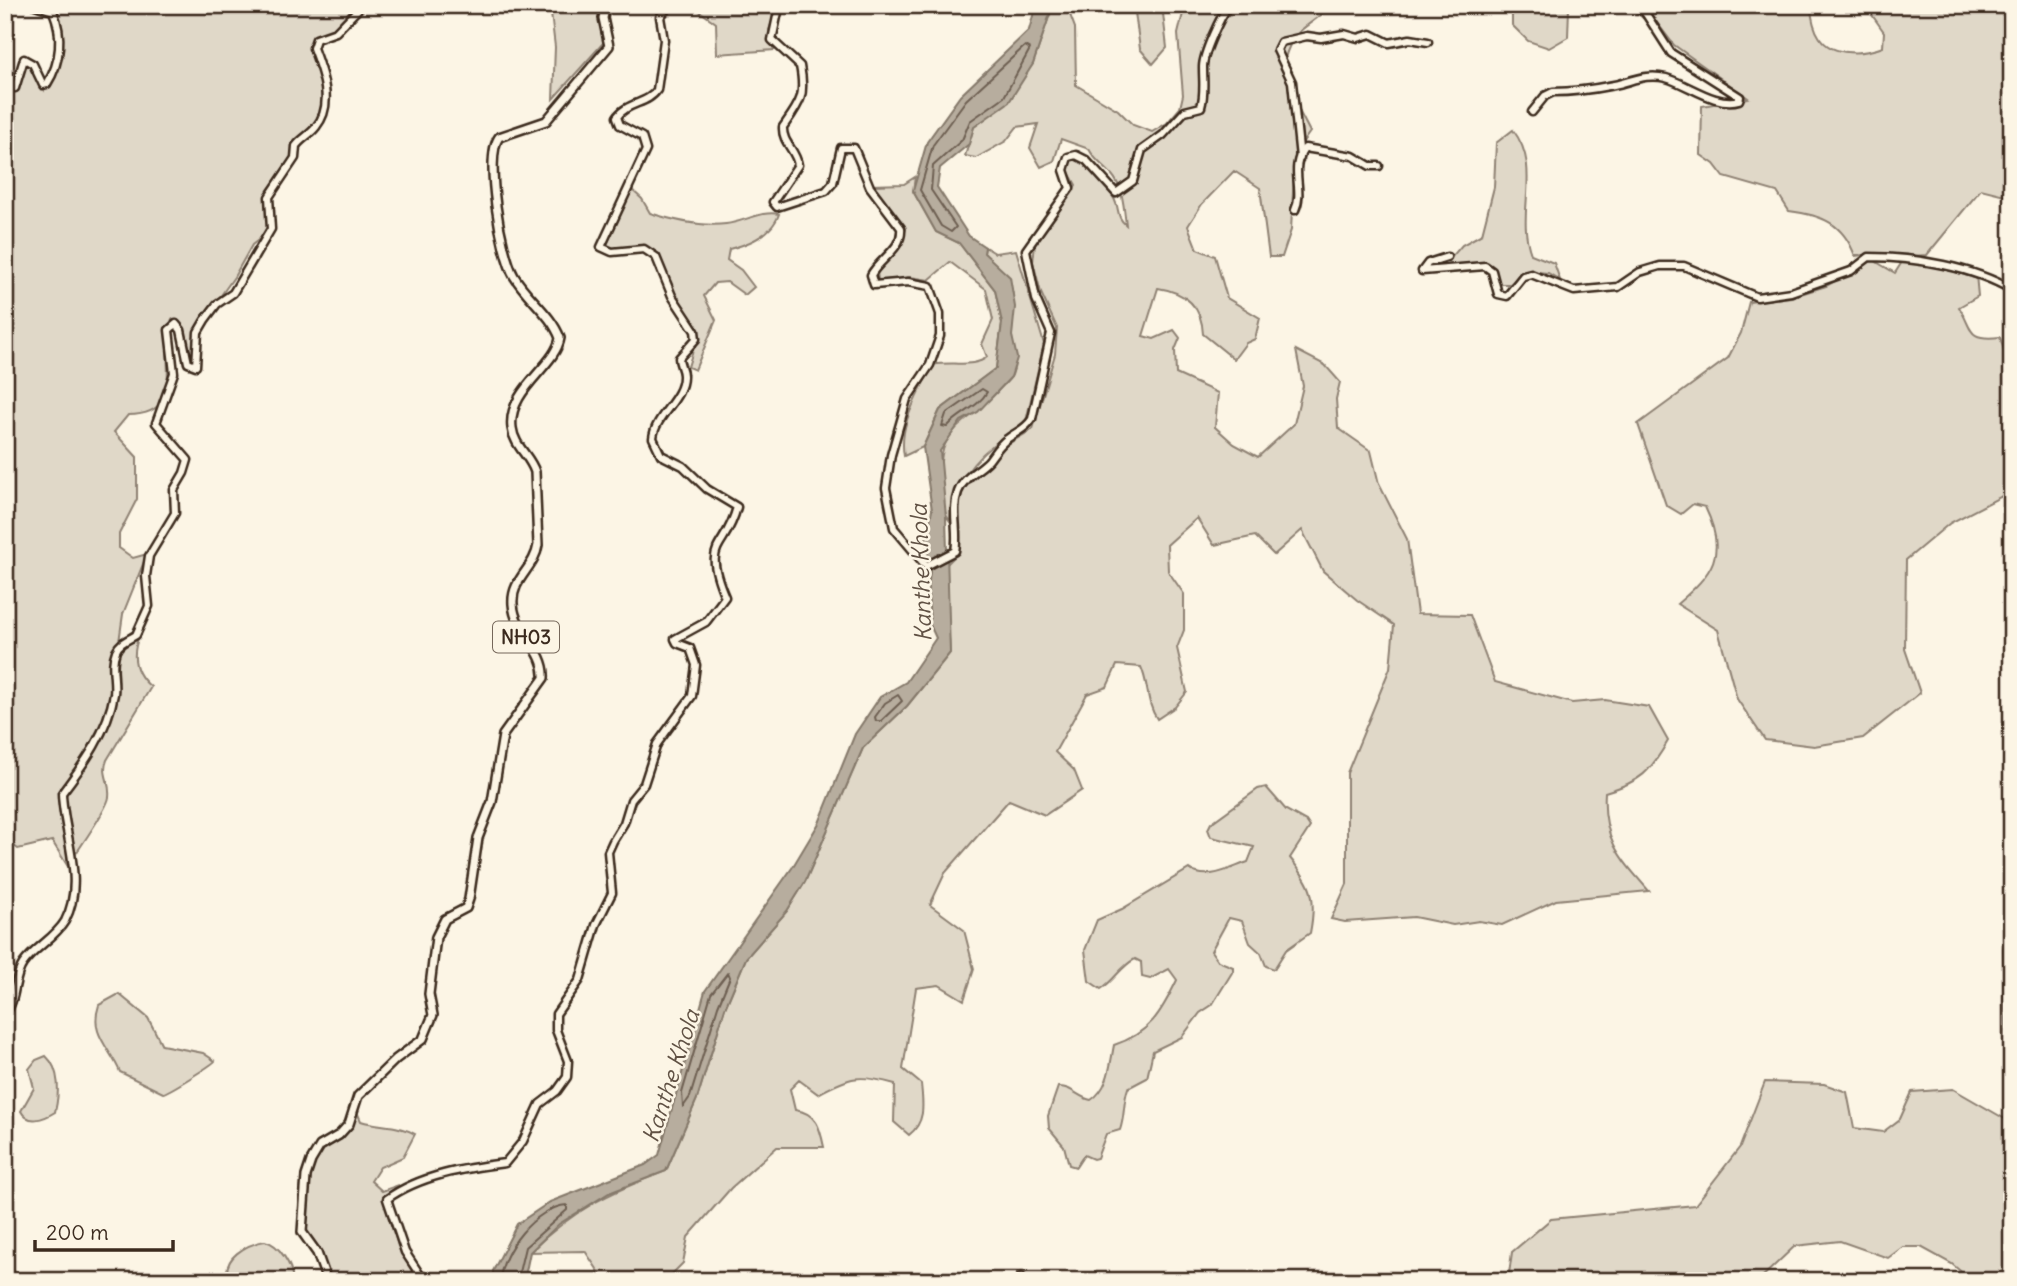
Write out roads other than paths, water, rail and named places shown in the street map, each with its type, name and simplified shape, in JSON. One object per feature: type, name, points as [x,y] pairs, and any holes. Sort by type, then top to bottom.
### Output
[{"type":"main road","name":"NH03","points":[[327,1281],[317,1253],[302,1232],[311,1160],[320,1146],[339,1135],[349,1124],[358,1096],[396,1059],[423,1039],[433,1015],[429,994],[436,937],[445,919],[466,908],[469,899],[478,838],[492,802],[503,735],[544,678],[542,659],[521,632],[513,603],[515,585],[536,557],[538,545],[535,472],[532,462],[516,442],[512,428],[517,404],[535,373],[554,355],[559,338],[557,329],[521,287],[506,258],[496,192],[494,143],[499,137],[546,121],[609,46],[603,18],[606,5]]},
{"type":"street","points":[[5,79],[15,88],[24,59],[33,64],[43,85],[47,85],[57,64],[59,34],[55,15],[53,11],[34,5]]},
{"type":"street","points":[[5,1014],[10,1008],[21,965],[64,923],[68,913],[72,900],[71,845],[62,793],[100,736],[114,695],[112,666],[116,650],[121,643],[136,635],[149,606],[146,576],[149,556],[175,513],[174,490],[186,468],[184,453],[156,423],[174,373],[169,330],[176,324],[181,330],[188,363],[196,366],[198,332],[217,304],[233,293],[260,252],[271,229],[269,197],[295,158],[296,146],[315,129],[326,108],[324,78],[313,48],[316,39],[336,32],[362,5]]},
{"type":"street","points":[[424,1281],[404,1252],[387,1199],[402,1188],[444,1174],[462,1172],[480,1165],[505,1163],[523,1141],[540,1104],[563,1085],[567,1077],[568,1061],[564,1045],[555,1030],[556,1014],[580,980],[596,925],[612,893],[608,852],[624,822],[631,800],[644,784],[657,744],[692,695],[695,659],[690,648],[677,643],[675,639],[706,622],[725,597],[714,563],[715,549],[733,525],[737,506],[707,489],[683,466],[661,454],[653,438],[656,426],[681,383],[683,374],[680,358],[696,339],[695,331],[672,296],[660,264],[650,252],[628,249],[612,252],[601,247],[646,150],[642,137],[620,125],[617,117],[625,107],[653,96],[657,90],[664,40],[660,17],[670,5]]},
{"type":"street","points":[[782,5],[772,40],[800,66],[802,92],[798,109],[783,127],[784,139],[797,158],[797,165],[773,202],[777,207],[825,191],[833,183],[841,148],[854,148],[870,187],[901,228],[898,244],[876,265],[871,275],[874,285],[908,282],[930,286],[938,306],[940,336],[930,365],[907,398],[891,455],[886,488],[894,528],[926,566],[955,551],[954,528],[958,517],[958,492],[966,479],[989,460],[994,450],[1013,434],[1026,429],[1032,419],[1051,333],[1036,299],[1026,250],[1070,188],[1064,170],[1068,157],[1076,155],[1086,160],[1116,193],[1133,181],[1142,150],[1163,135],[1185,111],[1201,107],[1205,95],[1203,64],[1215,25],[1228,5]]},
{"type":"street","points":[[1532,112],[1545,96],[1553,92],[1610,86],[1632,81],[1643,75],[1666,78],[1724,100],[1739,100],[1740,97],[1671,53],[1644,11],[1637,5]]},
{"type":"street","points":[[1300,158],[1292,82],[1277,50],[1281,42],[1298,37],[1321,38],[1337,34],[1357,38],[1371,34],[1389,43],[1410,39],[1428,42]]},
{"type":"street","points":[[1296,210],[1301,191],[1295,176],[1303,150],[1310,148],[1353,156],[1370,166],[1379,166]]},
{"type":"street","points":[[1447,257],[1428,263],[1422,271],[1485,266],[1492,271],[1498,294],[1507,296],[1523,276],[1531,274],[1574,291],[1618,287],[1640,272],[1660,266],[1684,266],[1706,273],[1757,297],[1791,292],[1851,271],[1869,257],[1937,263],[1992,277],[2012,290]]},
{"type":"water","points":[[1036,5],[1053,5],[1033,64],[1009,102],[974,127],[969,144],[940,168],[937,187],[969,236],[985,247],[984,253],[1010,277],[1015,307],[1012,336],[1017,358],[1011,377],[978,412],[961,421],[940,451],[946,517],[950,653],[907,706],[863,748],[805,882],[787,911],[746,958],[725,1008],[697,1099],[666,1171],[609,1193],[559,1224],[530,1252],[524,1281],[493,1281],[493,1271],[517,1224],[550,1202],[645,1165],[659,1155],[705,991],[792,868],[819,823],[855,734],[880,697],[906,682],[936,638],[930,625],[930,571],[926,540],[932,510],[923,447],[940,410],[996,368],[1002,323],[995,290],[959,243],[936,232],[913,191],[927,142],[960,96],[1029,30]]},
{"type":"water label","name":"Kanthe Khola","points":[[921,573]]},
{"type":"water label","name":"Kanthe Khola","points":[[671,1076]]}]
